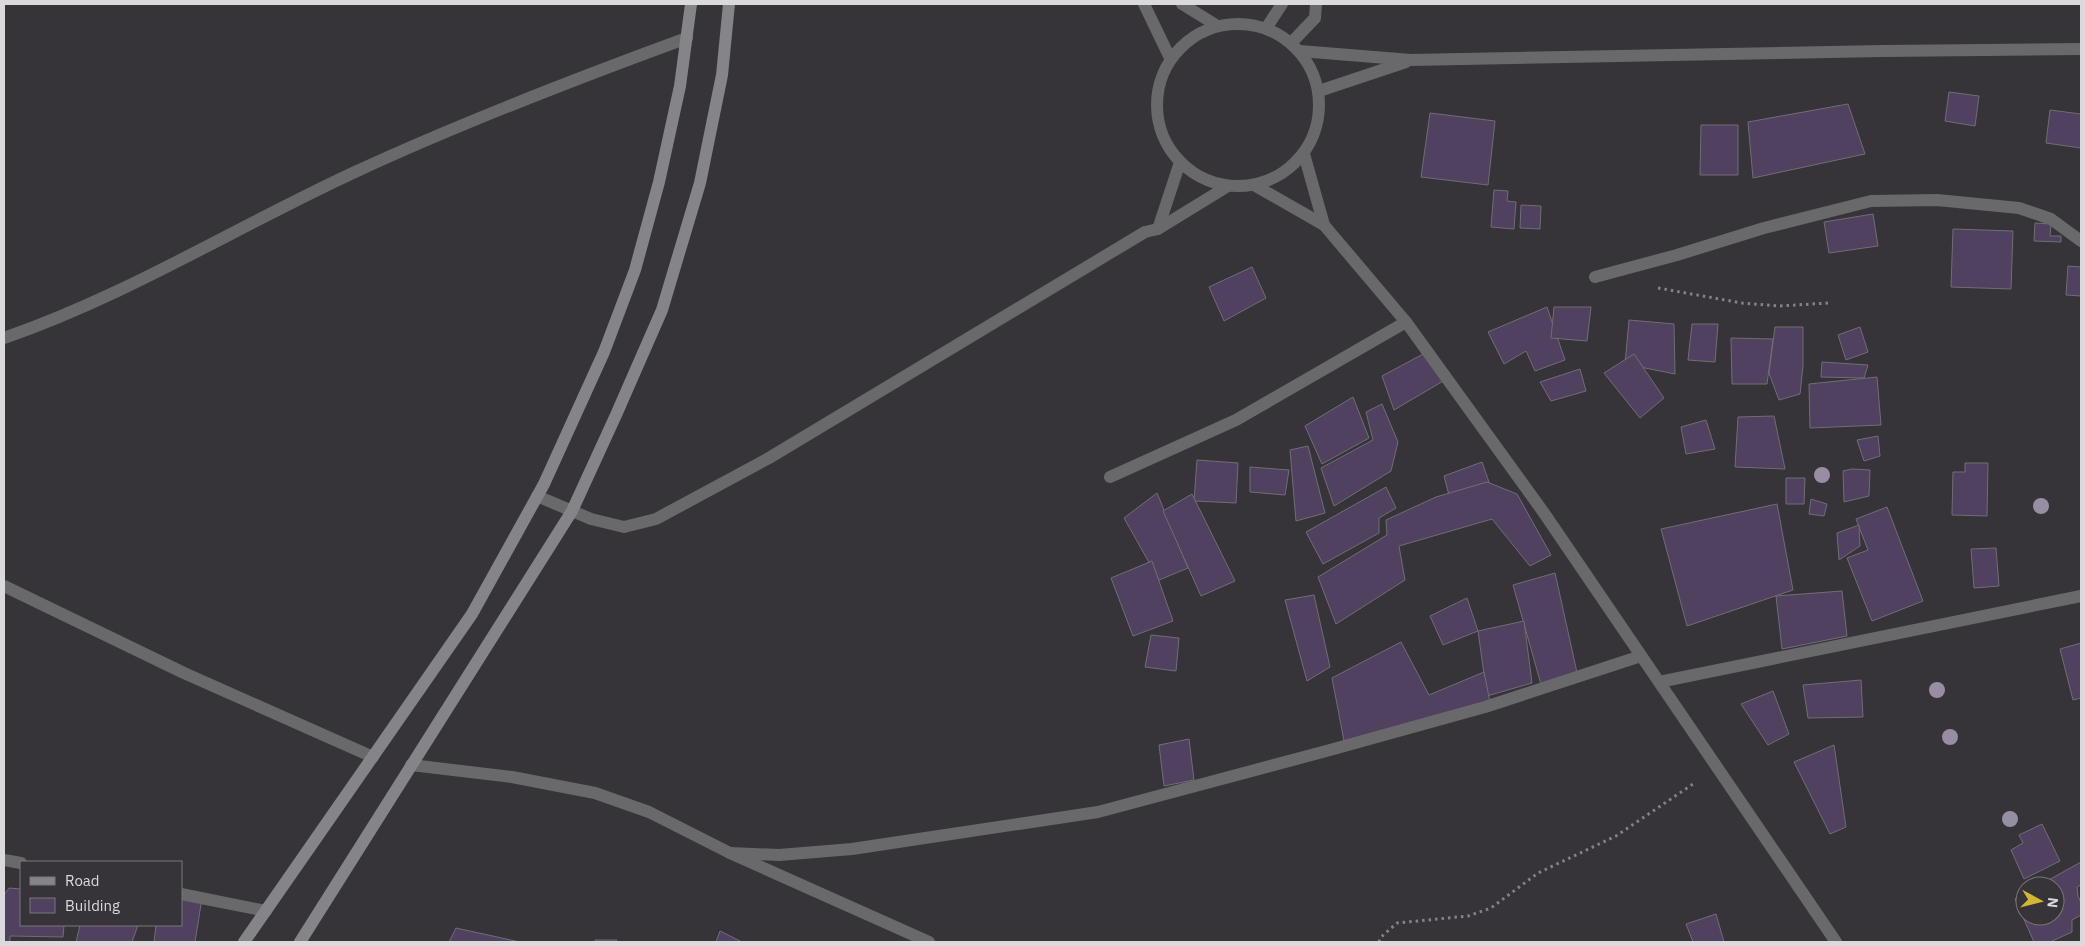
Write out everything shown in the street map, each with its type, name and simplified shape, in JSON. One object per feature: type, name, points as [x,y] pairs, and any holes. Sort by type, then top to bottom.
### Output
[{"type":"main road","points":[[244,942],[472,614],[537,496],[604,352],[635,270],[660,182],[680,86],[691,4]]},
{"type":"main road","points":[[300,942],[572,511],[662,310],[700,183],[722,75],[729,4]]},
{"type":"street","points":[[1144,4],[1170,58]]},
{"type":"street","points":[[1182,4],[1216,25]]},
{"type":"street","points":[[1267,27],[1282,4]]},
{"type":"street","points":[[1296,46],[1315,18],[1316,4]]},
{"type":"street","points":[[1216,25],[1267,27],[1296,46],[1313,70],[1319,92],[1318,125],[1304,154],[1289,168],[1272,179],[1254,185],[1228,186],[1202,178],[1180,162],[1164,138],[1157,111],[1160,84],[1170,58],[1190,38],[1216,25]]},
{"type":"street","points":[[4,338],[54,320],[148,278],[354,172],[536,94],[687,38]]},
{"type":"street","points":[[1296,46],[1411,60],[1882,50],[2081,49]]},
{"type":"street","points":[[1319,92],[1411,60]]},
{"type":"street","points":[[1304,154],[1324,225]]},
{"type":"street","points":[[1158,229],[1180,162]]},
{"type":"street","points":[[1254,185],[1324,225],[1406,322],[1544,513],[1836,942]]},
{"type":"street","points":[[537,496],[590,519],[624,527],[656,519],[769,458],[1145,232],[1158,229],[1228,186]]},
{"type":"street","points":[[1595,276],[1677,255],[1764,228],[1871,201],[1937,200],[2019,208],[2051,220],[2081,241]]},
{"type":"street","points":[[1110,477],[1236,420],[1406,322]]},
{"type":"street","points":[[4,586],[184,673],[373,757]]},
{"type":"street","points":[[1659,682],[2081,596]]},
{"type":"street","points":[[730,853],[779,854],[852,849],[1098,812],[1486,707],[1641,656]]},
{"type":"street","points":[[411,765],[512,777],[595,793],[649,812],[730,853],[929,942]]},
{"type":"street","points":[[4,860],[20,863]]},
{"type":"street","points":[[182,894],[266,911]]},
{"type":"path","points":[[1650,286],[1742,303],[1779,306],[1828,303]]},
{"type":"path","points":[[1379,942],[1380,938],[1397,923],[1468,916],[1491,908],[1538,873],[1616,836],[1717,767]]},
{"type":"building","points":[[1949,92],[1979,96],[1975,126],[1945,121]]},
{"type":"building","points":[[1848,104],[1865,154],[1753,178],[1748,122]]},
{"type":"building","points":[[2050,110],[2081,114],[2081,148],[2046,143]]},
{"type":"building","points":[[1430,113],[1495,121],[1488,185],[1421,177]]},
{"type":"building","points":[[1701,125],[1738,125],[1738,175],[1700,175]]},
{"type":"building","points":[[1494,190],[1508,191],[1507,201],[1516,202],[1514,229],[1491,227]]},
{"type":"building","points":[[1521,205],[1541,206],[1540,229],[1520,228]]},
{"type":"building","points":[[1873,214],[1878,246],[1829,253],[1824,222]]},
{"type":"building","points":[[2035,223],[2051,224],[2050,236],[2061,236],[2061,242],[2034,241]]},
{"type":"building","points":[[1953,229],[2013,231],[2011,289],[1951,287]]},
{"type":"building","points":[[2068,266],[2081,267],[2081,296],[2066,295]]},
{"type":"building","points":[[1252,267],[1266,298],[1224,321],[1209,287]]},
{"type":"building","points":[[1547,307],[1565,360],[1535,371],[1526,351],[1504,364],[1488,332]]},
{"type":"building","points":[[1554,307],[1591,307],[1587,341],[1551,338]]},
{"type":"building","points":[[1629,320],[1674,324],[1675,374],[1625,364]]},
{"type":"building","points":[[1692,324],[1718,324],[1715,362],[1688,360]]},
{"type":"building","points":[[1775,327],[1803,327],[1803,366],[1800,394],[1779,400],[1769,373]]},
{"type":"building","points":[[1860,327],[1868,352],[1846,360],[1838,335]]},
{"type":"building","points":[[1731,338],[1773,339],[1767,384],[1732,384]]},
{"type":"building","points":[[1425,353],[1445,380],[1394,410],[1382,376]]},
{"type":"building","points":[[1634,354],[1664,398],[1640,418],[1604,373]]},
{"type":"building","points":[[1822,362],[1868,365],[1864,378],[1821,377]]},
{"type":"building","points":[[1580,369],[1586,391],[1551,401],[1540,382]]},
{"type":"building","points":[[1877,377],[1881,425],[1810,428],[1809,384]]},
{"type":"building","points":[[1353,397],[1369,438],[1322,464],[1305,426]]},
{"type":"building","points":[[1382,404],[1398,442],[1391,471],[1334,506],[1321,468],[1373,440],[1366,412]]},
{"type":"building","points":[[1774,416],[1785,469],[1735,467],[1738,417]]},
{"type":"building","points":[[1706,420],[1715,449],[1686,454],[1681,427]]},
{"type":"building","points":[[1878,436],[1880,456],[1864,461],[1857,440]]},
{"type":"building","points":[[1308,446],[1325,513],[1296,521],[1290,450]]},
{"type":"building","points":[[1197,460],[1238,463],[1236,503],[1194,501]]},
{"type":"building","points":[[1482,462],[1490,485],[1449,495],[1444,476]]},
{"type":"building","points":[[1965,463],[1988,463],[1987,516],[1952,515],[1953,472],[1965,472]]},
{"type":"building","points":[[1250,467],[1289,470],[1285,495],[1250,492]]},
{"type":"building","points":[[1852,469],[1870,470],[1869,496],[1844,502],[1843,471]]},
{"type":"building","points":[[1786,478],[1805,478],[1804,504],[1786,504]]},
{"type":"building","points":[[1487,482],[1517,494],[1551,555],[1530,566],[1492,519],[1399,546],[1405,580],[1336,624],[1318,577],[1387,535],[1386,520],[1436,497]]},
{"type":"building","points":[[1386,487],[1396,508],[1379,518],[1379,533],[1323,564],[1306,532]]},
{"type":"building","points":[[1157,493],[1188,568],[1159,580],[1124,518]]},
{"type":"building","points":[[1192,494],[1235,581],[1201,596],[1163,511]]},
{"type":"building","points":[[1811,499],[1827,504],[1824,516],[1809,514]]},
{"type":"building","points":[[1777,504],[1793,590],[1687,626],[1661,529]]},
{"type":"building","points":[[1887,507],[1923,601],[1872,621],[1847,558],[1868,550],[1856,519]]},
{"type":"building","points":[[1859,525],[1860,546],[1839,560],[1837,533]]},
{"type":"building","points":[[1996,548],[1999,586],[1974,588],[1971,549]]},
{"type":"building","points":[[1152,561],[1173,621],[1133,636],[1111,578]]},
{"type":"building","points":[[1555,573],[1578,677],[1542,688],[1513,585]]},
{"type":"building","points":[[1842,591],[1847,636],[1782,649],[1776,596]]},
{"type":"building","points":[[1314,595],[1330,667],[1307,681],[1285,600]]},
{"type":"building","points":[[1467,598],[1478,631],[1443,645],[1430,616]]},
{"type":"building","points":[[1524,621],[1532,683],[1487,696],[1478,631]]},
{"type":"building","points":[[1151,635],[1179,638],[1176,671],[1145,667]]},
{"type":"building","points":[[1401,642],[1429,695],[1484,672],[1491,707],[1345,746],[1332,678]]},
{"type":"building","points":[[2081,643],[2081,698],[2073,700],[2060,649]]},
{"type":"building","points":[[1861,680],[1863,717],[1808,718],[1803,685]]},
{"type":"building","points":[[1773,691],[1789,734],[1768,745],[1741,704]]},
{"type":"building","points":[[1189,739],[1194,780],[1164,786],[1159,745]]},
{"type":"building","points":[[1834,745],[1846,827],[1830,834],[1794,762]]},
{"type":"building","points":[[2042,824],[2060,861],[2030,876],[2023,876],[2011,850],[2023,843],[2019,835]]},
{"type":"building","points":[[2081,862],[2081,885],[2077,887],[2081,903],[2081,915],[2072,920],[2072,932],[2050,942],[2034,942],[2027,926],[2065,926],[2065,876],[2056,876]]},
{"type":"building","points":[[9,888],[20,889],[20,926],[64,926],[63,937],[10,936],[10,942],[4,942],[4,895]]},
{"type":"building","points":[[202,898],[195,942],[154,942],[156,926],[182,926],[182,899]]},
{"type":"building","points":[[1716,914],[1724,942],[1693,942],[1686,924]]},
{"type":"building","points":[[80,926],[138,926],[132,942],[76,942]]},
{"type":"building","points":[[456,928],[520,942],[449,942]]},
{"type":"building","points":[[720,931],[742,942],[716,942]]},
{"type":"building","points":[[595,940],[617,940],[616,942],[595,942]]}]
